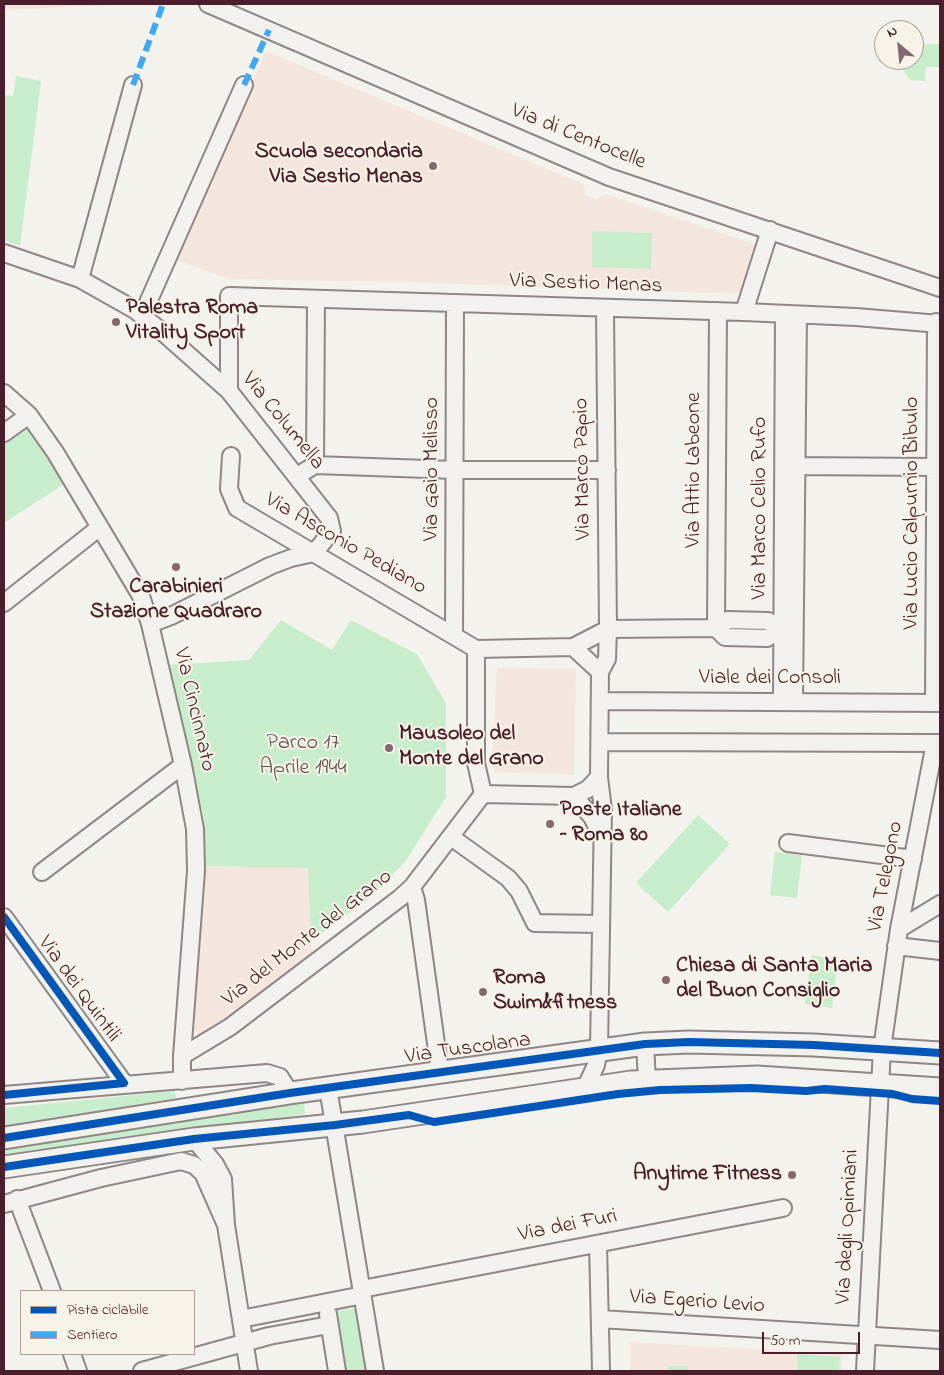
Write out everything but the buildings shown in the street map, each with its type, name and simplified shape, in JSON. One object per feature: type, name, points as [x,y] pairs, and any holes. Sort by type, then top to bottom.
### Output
[{"type":"main road","name":"Via Tuscolana","points":[[4,1138],[290,1093],[646,1044],[743,1043],[882,1049],[940,1054]]},
{"type":"main road","points":[[4,1167],[194,1139],[335,1125],[647,1080],[757,1077],[940,1089]]},
{"type":"street","name":"Via di Centocelle","points":[[208,4],[609,177],[940,288]]},
{"type":"street","points":[[80,278],[133,85]]},
{"type":"street","points":[[142,316],[244,85]]},
{"type":"street","points":[[744,312],[770,230]]},
{"type":"street","name":"Via Columella","points":[[4,253],[80,278],[114,297],[142,316],[230,391],[329,518],[332,531],[314,553]]},
{"type":"street","name":"Via Sestio Menas","points":[[230,391],[229,296],[744,312],[938,323]]},
{"type":"street","points":[[315,465],[316,299]]},
{"type":"street","name":"Via Gaio Melisso","points":[[454,303],[454,636]]},
{"type":"street","name":"Via Marco Papio","points":[[599,1049],[601,836],[603,810],[600,777],[600,672],[607,659],[608,629],[605,308]]},
{"type":"street","name":"Via Attio Labeone","points":[[716,628],[718,312]]},
{"type":"street","name":"Via Marco Celio Rufo","points":[[788,701],[791,315]]},
{"type":"street","name":"Via Lucio Calpurnio Bibulo","points":[[937,703],[938,323]]},
{"type":"street","name":"Via Cincinnato","points":[[4,393],[29,415],[100,527],[141,596],[150,624],[184,765],[193,815],[196,850],[182,1056],[182,1082]]},
{"type":"street","points":[[4,434],[29,415]]},
{"type":"street","name":"Via Asconio Pediano","points":[[231,456],[229,489],[237,508],[476,649]]},
{"type":"street","points":[[297,476],[315,465],[455,470],[607,470]]},
{"type":"street","points":[[790,466],[938,467]]},
{"type":"street","points":[[4,603],[100,527]]},
{"type":"street","points":[[150,624],[171,616],[270,566],[291,558],[314,553]]},
{"type":"street","points":[[600,777],[588,789],[574,796],[483,794],[476,763],[476,649],[573,647],[608,629],[716,628],[725,637],[767,638],[789,628]]},
{"type":"street","points":[[573,647],[600,672]]},
{"type":"street","name":"Viale dei Consoli","points":[[600,701],[937,703]]},
{"type":"street","points":[[600,742],[937,743]]},
{"type":"street","name":"Via Telegono","points":[[879,1085],[896,946],[937,743]]},
{"type":"street","points":[[42,872],[184,765]]},
{"type":"street","name":"Via del Monte del Grano","points":[[182,1056],[230,1027],[376,918],[412,887],[483,794]]},
{"type":"street","points":[[574,796],[592,816],[601,836]]},
{"type":"street","points":[[451,837],[508,878],[519,892],[535,923],[601,924]]},
{"type":"street","points":[[788,843],[913,859]]},
{"type":"street","points":[[412,887],[416,900],[440,1072]]},
{"type":"street","points":[[899,929],[940,904]]},
{"type":"street","name":"Via dei Quintili","points":[[4,917],[124,1083]]},
{"type":"street","points":[[896,946],[940,951]]},
{"type":"street","points":[[646,1044],[647,1080]]},
{"type":"street","points":[[585,1089],[596,1065],[599,1049]]},
{"type":"street","points":[[4,1095],[124,1083],[182,1082],[272,1073],[282,1079],[290,1093]]},
{"type":"street","name":"Via degli Opimiani","points":[[865,1371],[879,1085]]},
{"type":"street","points":[[328,1088],[375,1371]]},
{"type":"street","points":[[194,1139],[215,1164],[223,1179],[226,1226],[249,1371]]},
{"type":"street","points":[[52,1290],[10,1201],[169,1162],[186,1162],[200,1169],[212,1190],[226,1226]]},
{"type":"street","name":"Via dei Furi","points":[[241,1318],[782,1208]]},
{"type":"street","points":[[598,1244],[601,1371]]},
{"type":"street","points":[[326,1302],[337,1371]]},
{"type":"street","name":"Via Egerio Levio","points":[[600,1319],[867,1337],[940,1340]]},
{"type":"street","points":[[142,1371],[276,1334],[329,1324]]},
{"type":"street","points":[[72,1355],[78,1371]]},
{"type":"shaded area","points":[[4,4],[134,4],[4,10]]},
{"type":"shaded area","points":[[266,51],[583,184],[586,195],[596,199],[606,194],[757,245],[742,294],[403,282],[229,279],[174,259]]},
{"type":"shaded area","points":[[497,668],[576,669],[574,775],[495,772],[492,762]]},
{"type":"shaded area","points":[[204,866],[308,868],[312,952],[271,986],[203,1036],[194,1031]]},
{"type":"shaded area","points":[[630,1342],[842,1354],[842,1371],[631,1371]]},
{"type":"green space","points":[[924,44],[940,44],[940,67],[926,67],[925,81],[910,80],[903,70],[924,70]]},
{"type":"green space","points":[[16,76],[41,81],[20,246],[4,240],[4,95],[13,96]]},
{"type":"green space","points":[[592,231],[652,233],[651,269],[592,267]]},
{"type":"green space","points":[[26,427],[64,484],[4,523],[4,443]]},
{"type":"green space","name":"Parco 17 Aprile 1944","points":[[281,620],[332,650],[351,620],[417,654],[446,703],[446,797],[405,862],[367,900],[311,941],[308,868],[204,866],[204,818],[168,665],[249,660]]},
{"type":"green space","points":[[698,815],[730,844],[668,912],[636,883]]},
{"type":"green space","points":[[775,852],[802,855],[797,898],[770,895]]},
{"type":"green space","points":[[811,955],[838,959],[832,1008],[805,1004]]},
{"type":"green space","points":[[175,1091],[176,1098],[4,1126],[4,1108]]},
{"type":"green space","points":[[304,1102],[305,1114],[4,1160],[4,1146],[255,1106]]},
{"type":"green space","points":[[359,1308],[367,1371],[346,1371],[335,1311]]},
{"type":"green space","points":[[797,1354],[840,1357],[839,1371],[798,1371]]},
{"type":"green space","points":[[668,1366],[688,1366],[688,1371],[668,1371]]},
{"type":"marked path","points":[[133,85],[163,4]]},
{"type":"marked path","points":[[244,85],[269,30]]},
{"type":"cycle path","points":[[4,917],[124,1083],[4,1095]]},
{"type":"cycle path","points":[[4,1138],[290,1093],[645,1044],[689,1042],[814,1045],[940,1053]]},
{"type":"cycle path","points":[[4,1167],[194,1139],[335,1125],[409,1115],[434,1122],[618,1094],[660,1090],[751,1088],[806,1091],[825,1089],[893,1094],[912,1099],[940,1101]]},
{"type":"place","name":"Scuola secondaria Via Sestio Menas","points":[[433,166]]},
{"type":"place","name":"Palestra Roma Vitality Sport","points":[[116,322]]},
{"type":"place","name":"Carabinieri Stazione Quadraro","points":[[176,567]]},
{"type":"place","name":"Mausoleo del Monte del Grano","points":[[389,748]]},
{"type":"place","name":"Poste Italiane – Roma 80","points":[[550,824]]},
{"type":"place","name":"Chiesa di Santa Maria del Buon Consiglio","points":[[666,980]]},
{"type":"place","name":"Roma Swim&fitness","points":[[483,992]]},
{"type":"place","name":"Anytime Fitness","points":[[792,1175]]}]
